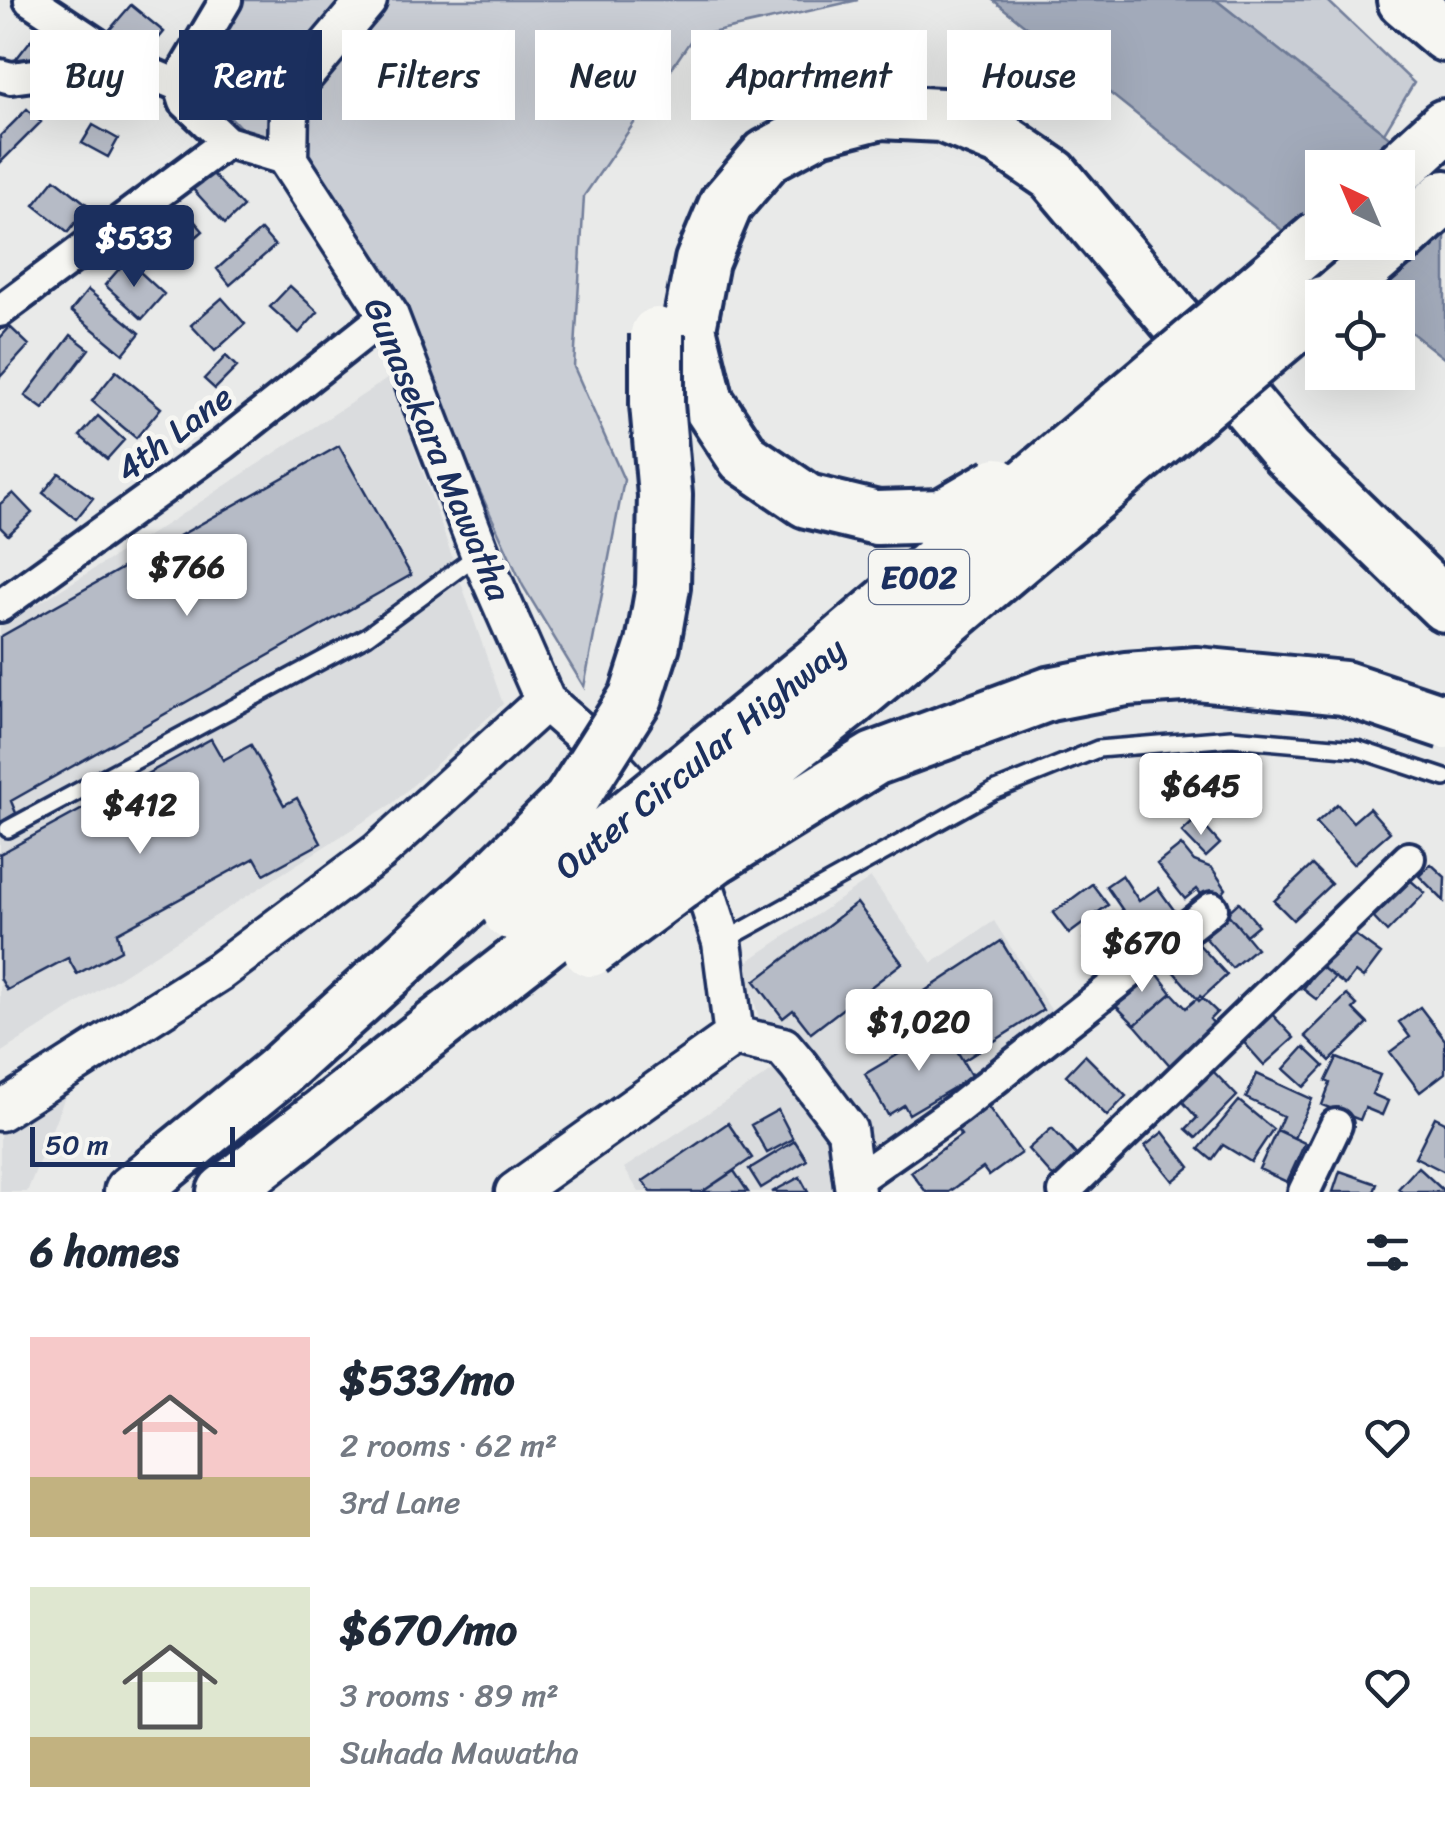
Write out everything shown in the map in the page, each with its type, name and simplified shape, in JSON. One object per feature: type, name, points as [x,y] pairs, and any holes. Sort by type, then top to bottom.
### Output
[{"type":"highway","points":[[1404,0],[1445,35]]},
{"type":"highway","points":[[270,1192],[525,927],[570,801],[636,697],[653,644],[663,587],[665,494],[656,404],[656,334],[669,254],[703,184],[758,127],[824,96],[901,88],[966,98],[1022,122],[1075,165],[1343,465],[1445,564]]},
{"type":"highway","points":[[1305,247],[1190,336],[1000,483],[942,516],[877,518],[806,501],[744,458],[708,402],[688,328],[702,261],[726,204],[767,156],[819,128],[881,112],[941,116],[1002,140],[1053,175],[1190,336],[1288,452],[1445,605]]},
{"type":"highway","points":[[1415,153],[1445,126]]},
{"type":"highway","points":[[1415,224],[1445,197]]},
{"type":"highway","name":"Outer Circular Highway","points":[[224,1192],[824,657],[1305,248]]},
{"type":"highway","points":[[1350,280],[1374,260]]},
{"type":"highway","name":"Outer Circular Highway","points":[[159,1192],[525,927],[850,701],[1305,317]]},
{"type":"highway","points":[[132,1192],[276,1074],[525,927],[714,858],[874,759],[1048,694],[1126,680],[1197,674],[1344,688],[1445,722]]},
{"type":"street","points":[[30,0],[75,30]]},
{"type":"street","points":[[208,30],[226,0]]},
{"type":"street","points":[[204,120],[227,142],[288,160],[289,108],[299,81],[367,0]]},
{"type":"street","points":[[0,75],[30,76]]},
{"type":"street","points":[[0,311],[227,142]]},
{"type":"street","name":"Gunasekara Mawatha","points":[[288,160],[388,314],[480,553],[545,701]]},
{"type":"street","name":"4th Lane","points":[[0,606],[224,444],[388,314]]},
{"type":"street","points":[[0,1111],[220,972],[379,852],[545,701],[585,736],[666,823],[704,886],[722,942],[734,1036]]},
{"type":"street","points":[[1064,1192],[1410,858]]},
{"type":"street","points":[[516,1192],[734,1036],[783,1047],[800,1066],[847,1130],[856,1186],[1212,908]]},
{"type":"street","points":[[1304,1192],[1336,1125]]},
{"type":"lane","points":[[8,829],[367,636],[480,553]]},
{"type":"lane","points":[[722,942],[994,790],[1098,749],[1231,738],[1356,749],[1445,778]]},
{"type":"shaded area","points":[[243,0],[858,0],[724,30],[691,30],[691,40],[671,69],[671,30],[535,30],[535,120],[636,120],[584,196],[574,367],[624,480],[584,687],[523,586],[384,281],[233,120],[322,120],[322,30],[225,30]]},
{"type":"shaded area","points":[[1216,0],[1327,0],[1414,83],[1384,133]]},
{"type":"shaded area","points":[[390,377],[503,704],[393,803],[0,1053],[0,627],[167,524]]},
{"type":"shaded area","points":[[871,878],[932,963],[994,921],[1055,1016],[865,1158],[810,1054],[760,1022],[744,964]]},
{"type":"shaded area","points":[[781,1065],[832,1132],[844,1192],[639,1192],[624,1168]]},
{"type":"shaded area","points":[[66,1094],[27,1192],[0,1192],[0,1135]]},
{"type":"water","points":[[993,0],[1216,0],[1406,150],[1305,150],[1305,248],[1111,94],[1111,30],[1031,30]]},
{"type":"water","points":[[1415,157],[1445,181],[1445,359],[1415,335],[1415,280],[1345,280],[1320,260],[1415,260]]},
{"type":"building","points":[[131,5],[164,32],[159,38],[159,30],[109,30]]},
{"type":"building","points":[[30,41],[30,66],[25,72],[13,63]]},
{"type":"building","points":[[27,109],[30,120],[41,122],[0,163],[0,136]]},
{"type":"building","points":[[93,125],[118,139],[108,157],[82,143]]},
{"type":"building","points":[[211,172],[243,207],[225,224],[192,188]]},
{"type":"building","points":[[55,179],[89,206],[68,232],[34,205]]},
{"type":"building","points":[[190,216],[203,231],[174,256],[161,241]]},
{"type":"building","points":[[261,230],[275,246],[230,285],[217,269]]},
{"type":"building","points":[[127,260],[164,294],[142,319],[105,285]]},
{"type":"building","points":[[290,286],[318,312],[299,333],[270,307]]},
{"type":"building","points":[[88,290],[140,333],[123,354],[71,311]]},
{"type":"building","points":[[222,298],[245,324],[215,351],[191,325]]},
{"type":"building","points":[[10,327],[29,345],[0,377],[0,338]]},
{"type":"building","points":[[71,335],[89,349],[43,409],[25,396]]},
{"type":"building","points":[[226,356],[237,367],[215,389],[204,379]]},
{"type":"building","points":[[116,371],[161,408],[136,438],[92,401]]},
{"type":"building","points":[[98,416],[124,440],[107,459],[80,436]]},
{"type":"building","points":[[339,446],[411,575],[11,801],[16,813],[0,823],[0,637]]},
{"type":"building","points":[[59,473],[93,498],[76,519],[43,493]]},
{"type":"building","points":[[13,493],[32,513],[8,535],[0,527],[0,504]]},
{"type":"building","points":[[211,739],[223,760],[251,745],[284,805],[297,798],[321,843],[264,874],[255,858],[117,933],[121,950],[77,974],[68,958],[7,990],[0,978],[0,854]]},
{"type":"building","points":[[1337,804],[1353,822],[1369,808],[1390,832],[1353,864],[1316,823]]},
{"type":"building","points":[[1197,818],[1220,844],[1206,857],[1182,832]]},
{"type":"building","points":[[1181,845],[1194,861],[1212,868],[1226,889],[1212,908],[1197,889],[1185,899],[1157,864]]},
{"type":"building","points":[[1431,864],[1445,877],[1444,901],[1419,876]]},
{"type":"building","points":[[1312,865],[1331,884],[1293,920],[1274,901]]},
{"type":"building","points":[[1122,875],[1139,901],[1158,888],[1179,917],[1144,941],[1106,886]]},
{"type":"building","points":[[1409,879],[1425,893],[1387,932],[1372,916]]},
{"type":"building","points":[[1092,884],[1108,905],[1069,934],[1053,913]]},
{"type":"building","points":[[1239,902],[1258,925],[1246,935],[1227,913]]},
{"type":"building","points":[[857,903],[902,963],[811,1033],[793,1010],[783,1018],[755,981]]},
{"type":"building","points":[[1227,913],[1256,948],[1232,968],[1202,934]]},
{"type":"building","points":[[1107,921],[1135,956],[1113,974],[1084,939]]},
{"type":"building","points":[[1347,929],[1381,954],[1363,978],[1355,972],[1345,985],[1320,966]]},
{"type":"building","points":[[1193,938],[1227,975],[1199,1001],[1166,963]]},
{"type":"building","points":[[1001,941],[1043,1010],[963,1061],[922,993]]},
{"type":"building","points":[[1150,964],[1172,993],[1135,1025],[1111,1001]]},
{"type":"building","points":[[1320,966],[1335,977],[1317,1000],[1303,989]]},
{"type":"building","points":[[922,993],[943,1028],[896,1055],[875,1021]]},
{"type":"building","points":[[1172,993],[1186,1008],[1200,996],[1217,1012],[1210,1019],[1219,1030],[1173,1069],[1135,1025]]},
{"type":"building","points":[[1347,995],[1357,1005],[1353,1009],[1368,1024],[1330,1061],[1305,1036]]},
{"type":"building","points":[[1420,1007],[1445,1040],[1445,1073],[1420,1092],[1390,1052],[1410,1037],[1399,1022]]},
{"type":"building","points":[[1270,1012],[1294,1038],[1264,1065],[1241,1039]]},
{"type":"building","points":[[943,1028],[972,1077],[909,1114],[904,1105],[888,1115],[865,1074]]},
{"type":"building","points":[[1304,1047],[1324,1066],[1304,1087],[1284,1069]]},
{"type":"building","points":[[1085,1055],[1126,1096],[1107,1116],[1066,1075]]},
{"type":"building","points":[[1337,1058],[1380,1075],[1372,1094],[1388,1101],[1382,1115],[1365,1108],[1360,1120],[1322,1105],[1330,1083],[1326,1081]]},
{"type":"building","points":[[1209,1067],[1237,1096],[1196,1138],[1186,1129],[1197,1118],[1175,1093]]},
{"type":"building","points":[[1257,1074],[1312,1099],[1294,1138],[1277,1130],[1283,1116],[1246,1098]]},
{"type":"building","points":[[1239,1101],[1273,1129],[1251,1162],[1223,1145],[1212,1160],[1199,1149]]},
{"type":"building","points":[[987,1105],[1021,1153],[989,1176],[983,1168],[949,1192],[926,1192],[911,1172],[961,1135],[955,1127]]},
{"type":"building","points":[[778,1110],[793,1139],[767,1153],[751,1125]]},
{"type":"building","points":[[1435,1117],[1445,1122],[1445,1172],[1415,1157]]},
{"type":"building","points":[[728,1123],[752,1158],[702,1192],[651,1192],[643,1181]]},
{"type":"building","points":[[1052,1128],[1079,1158],[1055,1179],[1028,1149]]},
{"type":"building","points":[[1277,1130],[1305,1143],[1287,1182],[1259,1169]]},
{"type":"building","points":[[1163,1132],[1190,1167],[1173,1181],[1145,1146]]},
{"type":"building","points":[[795,1141],[807,1160],[761,1188],[749,1169]]},
{"type":"building","points":[[1418,1167],[1445,1192],[1398,1189]]},
{"type":"building","points":[[734,1171],[748,1192],[702,1192]]},
{"type":"building","points":[[1340,1171],[1377,1184],[1374,1192],[1333,1192]]},
{"type":"building","points":[[800,1177],[808,1192],[772,1192]]}]
